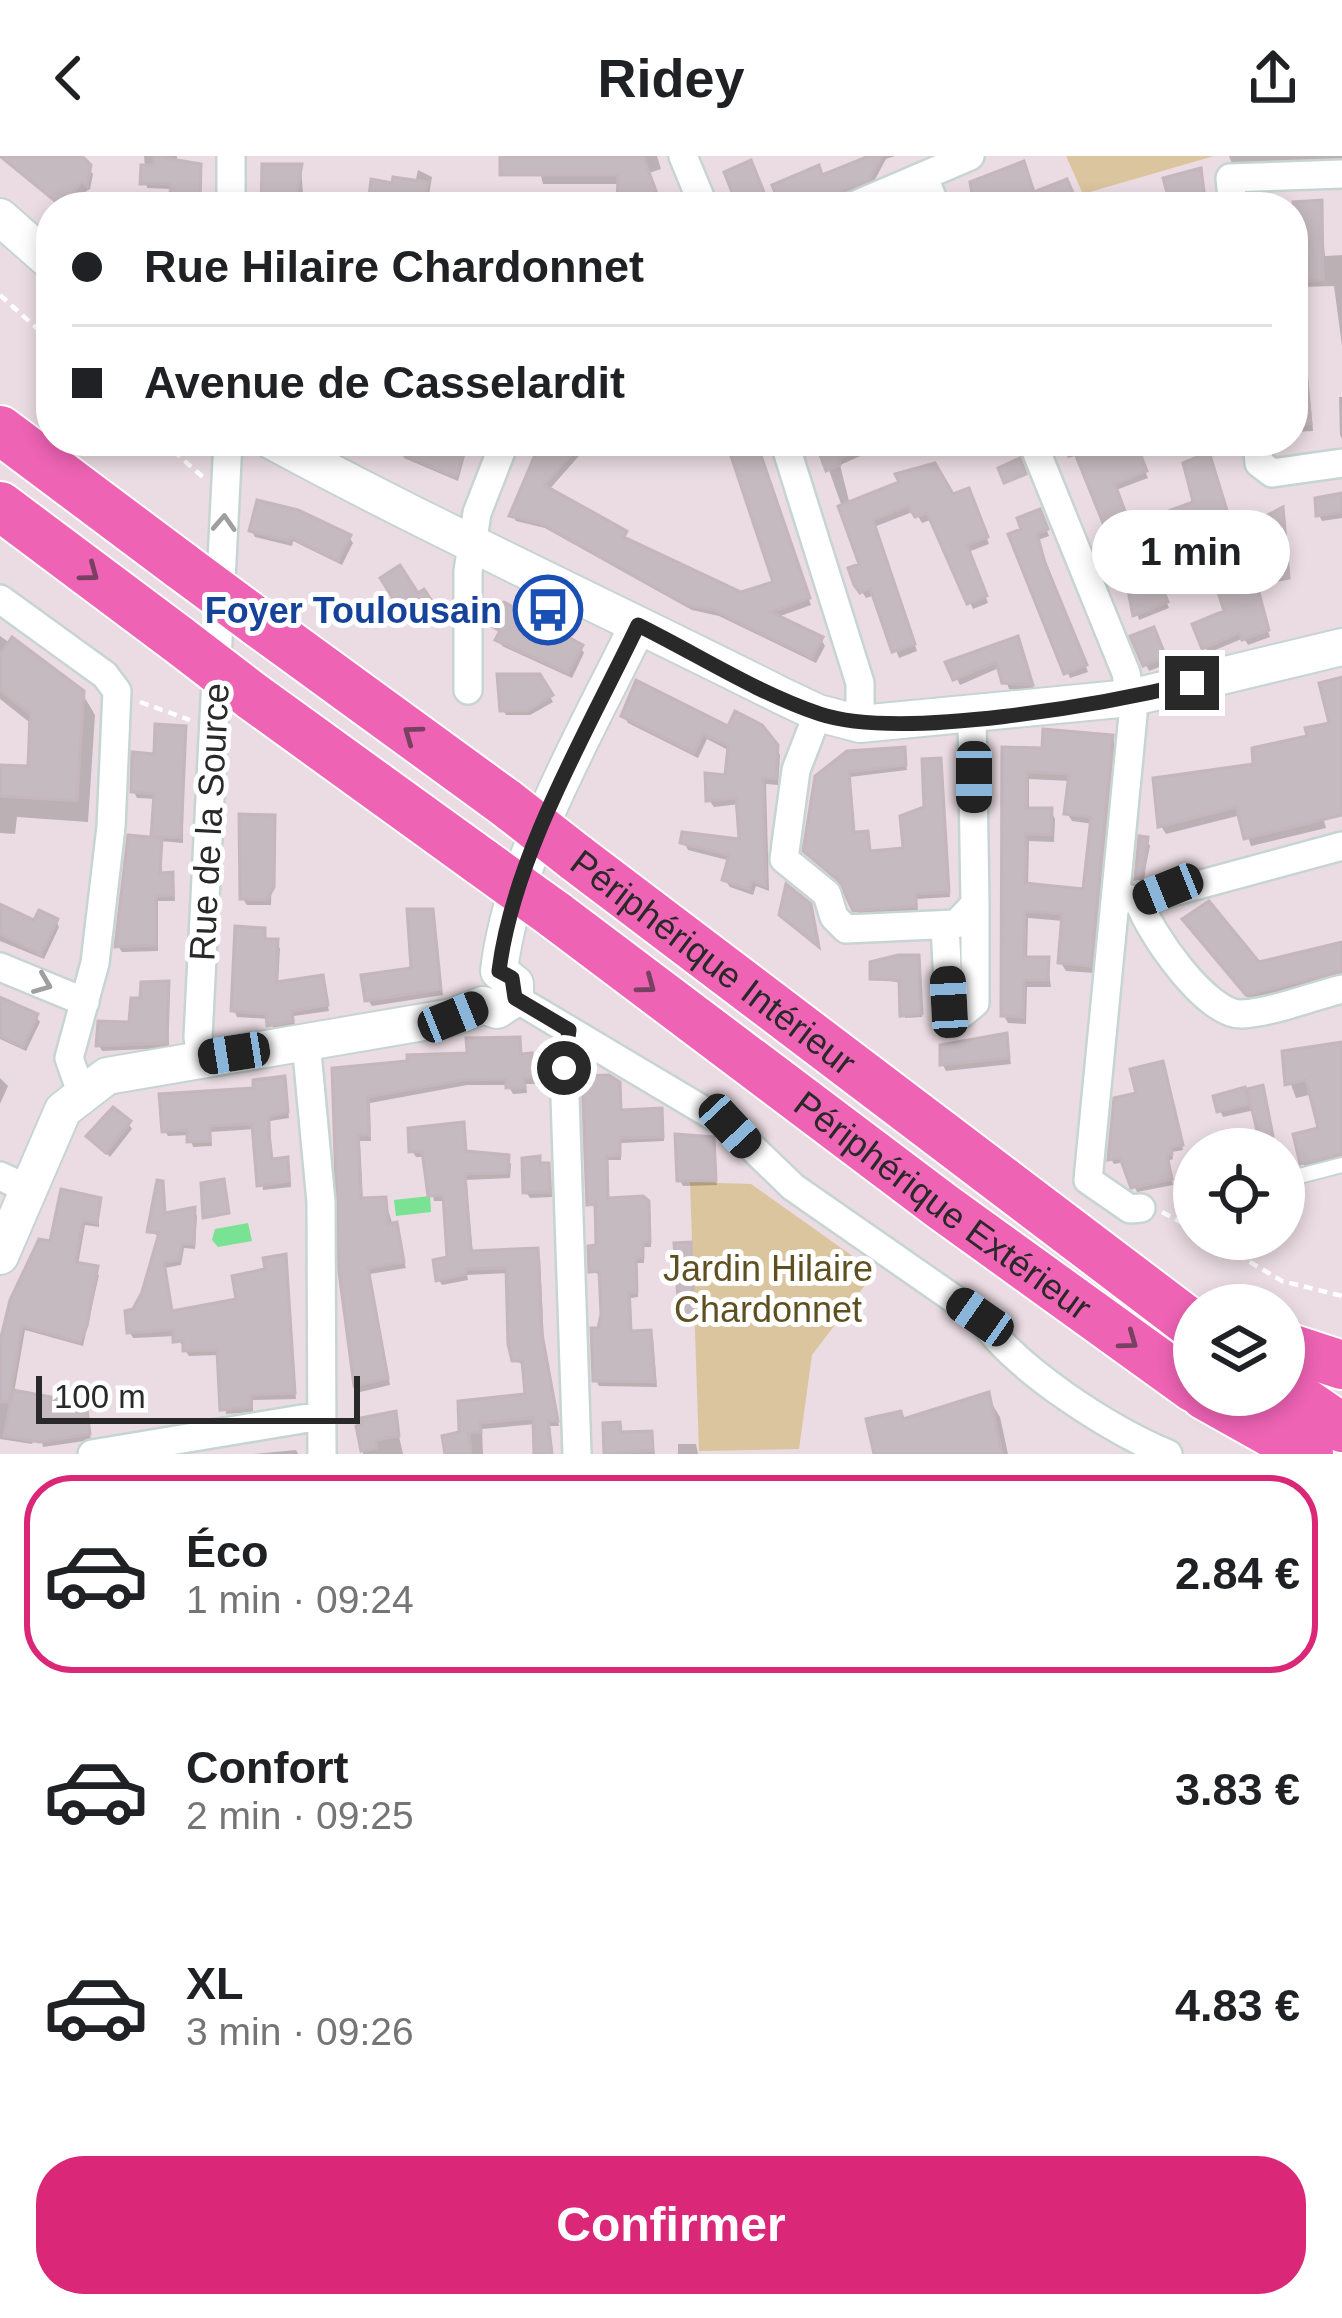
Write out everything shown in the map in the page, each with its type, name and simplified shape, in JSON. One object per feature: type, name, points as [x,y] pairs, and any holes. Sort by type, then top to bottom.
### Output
[{"type":"highway","name":"Périphérique Intérieur","points":[[0,430],[506,803],[1173,1310]]},
{"type":"highway","name":"Périphérique Extérieur","points":[[0,506],[179,640],[233,708],[482,863],[1173,1373]]},
{"type":"highway","points":[[839,1059],[997,1155],[1178,1284]]},
{"type":"highway","points":[[1305,1353],[1342,1365]]},
{"type":"highway","points":[[1305,1402],[1342,1428]]},
{"type":"highway","points":[[1228,1416],[1273,1454]]},
{"type":"highway","name":"Périphérique Extérieur","points":[[1241,1416],[1309,1454]]},
{"type":"street","points":[[231,156],[232,192]]},
{"type":"street","points":[[683,156],[698,192]]},
{"type":"street","points":[[889,192],[970,156]]},
{"type":"street","points":[[1231,192],[1230,178],[1342,174]]},
{"type":"street","points":[[924,178],[930,192]]},
{"type":"street","points":[[0,217],[36,249]]},
{"type":"street","name":"Rue de la Source","points":[[201,1059],[198,1037],[233,708],[227,456]]},
{"type":"street","points":[[301,456],[818,713],[860,724],[973,717],[1130,698],[1342,647]]},
{"type":"street","points":[[468,690],[472,544],[477,513],[499,456]]},
{"type":"street","points":[[789,456],[860,683],[860,724]]},
{"type":"street","points":[[1038,456],[1126,673],[1133,715],[1127,898],[1088,1180],[1130,1209],[1141,1208]]},
{"type":"street","points":[[1258,456],[1259,463],[1272,473],[1342,463]]},
{"type":"street","points":[[0,599],[105,675],[117,691],[101,916],[69,1058],[81,1092]]},
{"type":"street","points":[[499,991],[505,925],[557,796],[638,625]]},
{"type":"street","points":[[818,713],[796,770],[784,859],[827,894],[838,924],[846,928],[945,925],[968,918],[975,904]]},
{"type":"street","points":[[945,925],[949,1002],[951,1010],[963,1013],[974,1003],[973,717]]},
{"type":"street","points":[[1127,898],[1342,847]]},
{"type":"street","points":[[1127,898],[1217,1008],[1239,1015],[1342,989]]},
{"type":"street","points":[[0,967],[85,1002]]},
{"type":"street","points":[[499,991],[730,1126],[793,1187],[980,1317],[992,1335],[1129,1447],[1168,1454]]},
{"type":"street","points":[[0,1256],[14,1182],[63,1110],[81,1092],[121,1072],[453,1017],[499,991]]},
{"type":"street","points":[[569,1030],[564,1068],[577,1454]]},
{"type":"street","points":[[306,1042],[321,1202],[322,1454]]},
{"type":"street","points":[[92,1454],[320,1416]]},
{"type":"lane","points":[[1305,1175],[1342,1165]]},
{"type":"path","points":[[0,295],[36,327]]},
{"type":"path","points":[[177,456],[197,475],[226,485]]},
{"type":"path","points":[[118,711],[130,712],[141,701],[184,719],[233,708]]},
{"type":"path","points":[[1141,1208],[1173,1218]]},
{"type":"path","points":[[826,1282],[864,1274],[882,1249]]},
{"type":"path","points":[[1246,1260],[1282,1281],[1342,1296]]},
{"type":"green space","points":[[1066,156],[1214,156],[1090,192],[1082,192]]},
{"type":"green space","name":"Jardin Hilaire Chardonnet","points":[[690,1182],[751,1184],[875,1272],[812,1355],[799,1449],[699,1451]]},
{"type":"shaded area","points":[[430,1196],[431,1212],[396,1216],[394,1200]]},
{"type":"shaded area","points":[[248,1223],[252,1241],[218,1247],[212,1240],[215,1229]]},
{"type":"building","points":[[0,156],[82,156],[91,165],[87,186],[82,182],[73,192],[44,192]]},
{"type":"building","points":[[154,156],[201,164],[200,192],[170,192],[170,184],[140,184],[141,165],[154,165]]},
{"type":"building","points":[[500,156],[643,156],[656,192],[617,192],[618,175],[500,175]]},
{"type":"building","points":[[869,156],[882,156],[869,180],[841,192],[775,192],[772,185],[819,165],[822,175]]},
{"type":"building","points":[[751,160],[764,192],[732,192],[724,172]]},
{"type":"building","points":[[1024,161],[1034,192],[972,192],[970,182]]},
{"type":"building","points":[[262,164],[302,164],[297,192],[261,192]]},
{"type":"building","points":[[1201,168],[1204,192],[1167,192],[1163,178]]},
{"type":"building","points":[[393,177],[428,182],[426,192],[370,192],[371,179],[392,183]]},
{"type":"building","points":[[1067,179],[1073,192],[1034,192]]},
{"type":"building","points":[[1322,200],[1323,280],[1308,280],[1308,201]]},
{"type":"building","points":[[406,456],[463,456],[456,477]]},
{"type":"building","points":[[535,456],[570,456],[544,485],[627,531],[624,537],[741,592],[773,582],[731,456],[761,456],[810,598],[771,612],[823,637],[812,658],[713,610],[686,605],[539,523],[509,516]]},
{"type":"building","points":[[821,456],[846,456],[839,459],[840,465],[826,471]]},
{"type":"building","points":[[1076,456],[1141,456],[1147,471],[1115,484],[1130,525],[1193,502],[1183,463],[1210,456],[1234,533],[1238,531],[1251,563],[1269,630],[1242,640],[1239,633],[1202,649],[1192,624],[1224,611],[1201,538],[1187,544],[1184,537],[1147,551],[1168,602],[1133,616],[1126,580]]},
{"type":"building","points":[[1020,458],[1026,474],[1004,483],[998,468]]},
{"type":"building","points":[[935,463],[953,494],[969,488],[988,537],[967,545],[987,596],[967,604],[927,513],[915,517],[908,506],[873,520],[915,644],[892,652],[870,588],[860,593],[854,585],[848,568],[859,564],[838,506],[899,482],[895,474]]},
{"type":"building","points":[[1342,493],[1342,512],[1316,516],[1315,498]]},
{"type":"building","points":[[257,500],[298,510],[351,535],[338,561],[290,537],[289,541],[249,531]]},
{"type":"building","points":[[1283,507],[1289,578],[1279,580],[1264,517]]},
{"type":"building","points":[[1040,509],[1048,529],[1037,534],[1045,563],[1087,665],[1064,674],[1008,534],[1021,529],[1017,518]]},
{"type":"building","points":[[400,565],[418,593],[424,589],[434,604],[407,621],[380,578]]},
{"type":"building","points":[[504,602],[583,645],[568,673],[495,640],[500,631],[493,627],[493,610]]},
{"type":"building","points":[[1154,627],[1166,657],[1143,666],[1130,636]]},
{"type":"building","points":[[1018,636],[1033,685],[1002,683],[996,662],[953,680],[945,662]]},
{"type":"building","points":[[12,637],[84,691],[77,801],[0,796],[0,765],[28,766],[30,714],[0,690],[0,655]]},
{"type":"building","points":[[497,674],[540,674],[553,695],[527,711],[500,711]]},
{"type":"building","points":[[1342,677],[1342,815],[1244,839],[1236,807],[1158,827],[1153,778],[1253,764],[1252,748],[1307,736],[1305,728],[1329,723],[1319,683]]},
{"type":"building","points":[[636,680],[728,726],[735,711],[762,725],[778,745],[776,779],[763,778],[766,886],[752,881],[749,889],[722,880],[729,855],[680,843],[682,832],[739,839],[736,798],[706,801],[705,773],[725,775],[728,746],[703,734],[694,753],[621,716]]},
{"type":"building","points":[[155,724],[186,726],[181,838],[151,836],[154,794],[131,792],[132,752],[154,754]]},
{"type":"building","points":[[1043,729],[1113,735],[1091,966],[1058,963],[1062,914],[1025,911],[1024,957],[1049,957],[1048,980],[1024,980],[1023,1017],[1001,1016],[1002,747],[1042,748]],"holes":[[[1027,772],[1069,774],[1064,814],[1091,817],[1083,889],[1025,883],[1026,834],[1051,835],[1052,808],[1026,808]]]},
{"type":"building","points":[[905,747],[906,765],[849,772],[854,832],[868,831],[870,851],[903,848],[900,816],[924,807],[922,759],[941,758],[949,892],[916,894],[916,906],[853,911],[839,881],[803,851],[815,776],[847,751]]},
{"type":"building","points":[[239,814],[275,815],[274,887],[267,900],[240,899]]},
{"type":"building","points":[[128,835],[162,838],[160,873],[173,872],[173,895],[156,896],[156,945],[115,947]]},
{"type":"building","points":[[1139,836],[1148,837],[1143,877],[1135,879]]},
{"type":"building","points":[[786,884],[811,904],[819,947],[779,915]]},
{"type":"building","points":[[1209,901],[1259,962],[1342,942],[1342,971],[1246,995],[1182,919]]},
{"type":"building","points":[[0,904],[34,920],[39,910],[58,919],[41,955],[0,934]]},
{"type":"building","points":[[407,909],[433,909],[441,989],[365,1001],[361,975],[411,968]]},
{"type":"building","points":[[235,926],[265,928],[265,939],[278,939],[276,982],[323,975],[328,1005],[292,1011],[293,1021],[267,1026],[266,1014],[231,1011]]},
{"type":"building","points":[[919,955],[922,1014],[900,1016],[899,980],[870,979],[870,962]]},
{"type":"building","points":[[169,981],[167,1043],[96,1046],[98,1021],[129,1022],[131,998],[140,998],[141,982]]},
{"type":"building","points":[[0,997],[38,1014],[23,1047],[0,1036]]},
{"type":"building","points":[[1007,1033],[1009,1058],[940,1065],[940,1045]]},
{"type":"building","points":[[520,1037],[521,1054],[532,1053],[533,1078],[524,1078],[525,1087],[506,1088],[506,1079],[462,1080],[368,1097],[369,1135],[358,1135],[361,1198],[386,1197],[388,1224],[397,1222],[404,1262],[368,1268],[388,1378],[354,1386],[339,1272],[332,1068],[407,1061],[407,1055],[467,1053],[466,1038]]},
{"type":"building","points":[[1342,1042],[1342,1154],[1305,1163],[1305,1131],[1318,1128],[1306,1080],[1285,1085],[1282,1051]]},
{"type":"building","points":[[1163,1061],[1179,1128],[1173,1128],[1172,1154],[1167,1155],[1172,1179],[1131,1188],[1120,1158],[1108,1160],[1114,1098],[1136,1093],[1130,1069]]},
{"type":"building","points":[[609,1075],[620,1082],[621,1110],[662,1108],[663,1137],[620,1138],[620,1155],[607,1156],[608,1198],[643,1196],[649,1201],[650,1242],[643,1242],[643,1258],[636,1258],[637,1292],[629,1293],[631,1331],[651,1330],[655,1382],[593,1381],[591,1328],[598,1328],[601,1314],[599,1271],[589,1272],[588,1246],[596,1245],[595,1204],[587,1205],[582,1076]]},
{"type":"building","points":[[285,1076],[288,1112],[269,1116],[269,1134],[272,1159],[288,1157],[289,1181],[257,1186],[252,1124],[210,1126],[210,1141],[187,1142],[187,1130],[162,1132],[159,1094],[253,1088],[253,1080]]},
{"type":"building","points":[[1263,1085],[1271,1128],[1256,1128],[1247,1089]]},
{"type":"building","points":[[1245,1087],[1250,1104],[1217,1112],[1213,1096]]},
{"type":"building","points":[[113,1107],[131,1121],[106,1153],[86,1136]]},
{"type":"building","points":[[464,1122],[466,1151],[509,1155],[508,1173],[465,1174],[471,1251],[538,1248],[542,1334],[558,1421],[548,1421],[552,1454],[534,1454],[533,1418],[480,1423],[481,1432],[469,1433],[471,1454],[445,1454],[442,1436],[459,1432],[458,1401],[525,1394],[522,1361],[512,1361],[508,1344],[506,1268],[466,1269],[466,1274],[436,1281],[433,1260],[447,1257],[443,1195],[428,1196],[422,1151],[409,1152],[408,1128]]},
{"type":"building","points":[[675,1134],[714,1137],[716,1180],[677,1181]]},
{"type":"building","points":[[540,1156],[540,1163],[549,1163],[550,1192],[523,1193],[522,1158]]},
{"type":"building","points":[[224,1179],[229,1213],[203,1218],[201,1183]]},
{"type":"building","points":[[157,1180],[163,1181],[165,1213],[195,1207],[194,1244],[182,1244],[179,1260],[164,1262],[172,1311],[236,1299],[232,1276],[265,1269],[263,1258],[286,1254],[295,1393],[251,1395],[251,1407],[220,1410],[217,1350],[183,1351],[183,1341],[173,1342],[173,1330],[127,1333],[125,1311],[133,1309],[142,1292],[159,1233],[147,1232]]},
{"type":"building","points":[[61,1189],[101,1198],[97,1223],[83,1220],[75,1262],[98,1266],[87,1326],[80,1342],[22,1326],[9,1402],[0,1402],[0,1341],[10,1300],[39,1239],[50,1241]]},
{"type":"building","points":[[691,1242],[694,1312],[679,1313],[674,1243]]},
{"type":"building","points":[[13,1390],[63,1399],[60,1405],[86,1401],[90,1434],[40,1442],[4,1436]]},
{"type":"building","points":[[989,1392],[1002,1454],[874,1454],[866,1419],[901,1411],[903,1419]]},
{"type":"building","points":[[396,1411],[399,1436],[376,1440],[377,1448],[361,1451],[356,1426],[362,1424],[361,1418]]},
{"type":"building","points":[[620,1422],[621,1432],[652,1431],[653,1450],[604,1454],[603,1423]]},
{"type":"place","name":"Foyer Toulousain","points":[[548,610]]},
{"type":"route","points":[[564,1068],[569,1030],[515,998],[512,978],[499,971],[505,925],[557,796],[638,625],[818,713],[860,724],[1092,704],[1192,683]]}]
